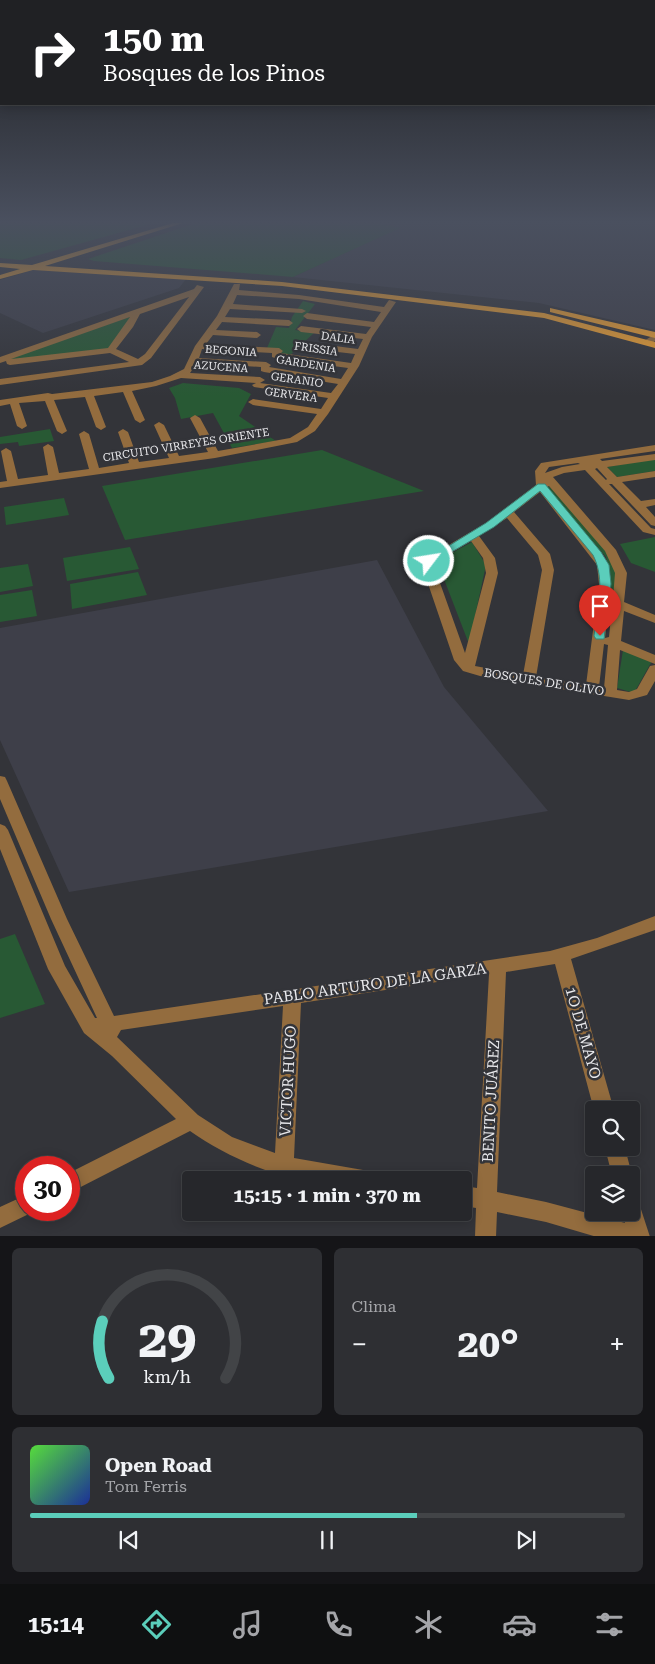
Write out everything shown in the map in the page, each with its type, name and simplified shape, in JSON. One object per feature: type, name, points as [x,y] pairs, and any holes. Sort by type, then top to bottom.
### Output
[{"type":"main road","points":[[167,281],[202,285],[282,284],[544,316],[651,344]]},
{"type":"main road","points":[[304,281],[531,306],[584,316],[655,336]]},
{"type":"street","points":[[0,361],[202,285]]},
{"type":"street","points":[[0,382],[139,363],[148,356],[202,285]]},
{"type":"street","name":"CIRCUITO VIRREYES ORIENTE","points":[[0,485],[252,449],[293,440],[312,429],[325,412],[354,366],[368,338],[390,306],[299,298],[235,289],[228,306]]},
{"type":"street","points":[[0,403],[126,388],[164,382],[181,375],[189,370],[199,346],[212,332],[228,306],[305,314],[376,325]]},
{"type":"street","points":[[111,350],[134,309]]},
{"type":"street","points":[[221,319],[289,323]]},
{"type":"street","points":[[301,329],[368,338]]},
{"type":"street","points":[[212,332],[257,335]]},
{"type":"street","points":[[651,344],[655,336]]},
{"type":"street","name":"FRISSIA","points":[[199,346],[277,353],[354,366]]},
{"type":"street","name":"DALIA","points":[[312,346],[360,352]]},
{"type":"street","points":[[0,361],[111,350],[139,363]]},
{"type":"street","name":"BEGONIA","points":[[194,360],[265,367]]},
{"type":"street","name":"GARDENIA","points":[[265,367],[344,382]]},
{"type":"street","name":"AZUCENA","points":[[181,375],[259,383]]},
{"type":"street","name":"GERANIO","points":[[259,383],[334,396]]},
{"type":"street","points":[[126,388],[140,420]]},
{"type":"street","points":[[88,393],[102,426]]},
{"type":"street","points":[[48,396],[62,431]]},
{"type":"street","points":[[14,401],[22,426]]},
{"type":"street","name":"GERVERA","points":[[253,402],[325,412]]},
{"type":"street","points":[[195,418],[215,454]]},
{"type":"street","points":[[159,425],[175,459]]},
{"type":"street","points":[[123,432],[135,466]]},
{"type":"street","points":[[84,434],[95,472]]},
{"type":"street","points":[[48,447],[54,477]]},
{"type":"street","points":[[589,462],[655,448]]},
{"type":"street","points":[[6,451],[13,482]]},
{"type":"street","points":[[589,462],[655,457]]},
{"type":"street","points":[[589,462],[615,481],[639,505],[654,529]]},
{"type":"street","points":[[589,462],[604,483],[654,529]]},
{"type":"street","name":"BOSQUES DE OLIVO","points":[[589,462],[549,464],[544,478],[508,512],[473,535],[433,557],[428,564],[461,660],[468,668],[480,672],[529,678],[629,696],[638,695],[655,669]]},
{"type":"street","points":[[604,483],[655,474]]},
{"type":"street","points":[[544,478],[598,554],[605,574],[600,636],[592,689]]},
{"type":"street","points":[[544,478],[614,556],[621,573],[620,605],[610,692]]},
{"type":"street","points":[[639,505],[655,502]]},
{"type":"street","points":[[508,512],[544,554],[548,570],[529,678]]},
{"type":"street","points":[[468,668],[492,573],[489,558],[473,535]]},
{"type":"street","points":[[604,598],[655,619]]},
{"type":"street","points":[[600,636],[655,660]]},
{"type":"street","points":[[0,781],[59,919],[120,1050]]},
{"type":"street","points":[[0,830],[57,969],[90,1027],[120,1050],[191,1121],[226,1144],[284,1166],[313,1171]]},
{"type":"street","name":"PABLO ARTURO DE LA GARZA","points":[[90,1027],[561,955],[655,923]]},
{"type":"street","name":"1O DE MAYO","points":[[561,955],[602,1101]]},
{"type":"street","name":"BENITO JUÁREZ","points":[[485,1236],[498,966]]},
{"type":"street","name":"VICTOR HUGO","points":[[284,1166],[292,996]]},
{"type":"street","points":[[80,1177],[191,1121]]},
{"type":"street","points":[[472,1197],[546,1212],[638,1236],[634,1221]]},
{"type":"street","points":[[0,1218],[15,1210]]},
{"type":"shaded area","points":[[0,281],[185,281],[179,288],[43,333],[0,313]]},
{"type":"shaded area","points":[[328,281],[655,281],[655,330],[539,303]]},
{"type":"shaded area","points":[[377,560],[444,687],[548,811],[69,892],[0,740],[0,628]]},
{"type":"green space","points":[[303,301],[315,304],[295,330],[314,333],[290,355],[271,353],[275,350],[267,348],[276,327],[289,328],[292,317]]},
{"type":"green space","points":[[132,316],[109,349],[11,360],[11,358]]},
{"type":"green space","points":[[183,383],[239,388],[251,394],[239,416],[276,441],[232,448],[213,413],[181,419],[175,398],[169,388]]},
{"type":"green space","points":[[50,429],[54,441],[19,446],[18,442],[0,444],[0,437]]},
{"type":"green space","points":[[322,450],[424,491],[125,540],[102,486]]},
{"type":"green space","points":[[655,459],[655,471],[617,477],[607,467]]},
{"type":"green space","points":[[549,486],[585,524],[609,555],[615,572],[616,585],[614,597],[610,596],[611,576],[606,557],[547,489]]},
{"type":"green space","points":[[64,498],[69,515],[6,525],[4,507]]},
{"type":"green space","points":[[655,537],[655,572],[631,563],[620,544]]},
{"type":"green space","points":[[472,542],[486,565],[469,644],[437,561]]},
{"type":"green space","points":[[130,547],[139,569],[67,581],[63,558]]},
{"type":"green space","points":[[28,564],[33,586],[0,592],[0,568]]},
{"type":"green space","points":[[138,572],[147,595],[72,609],[70,584]]},
{"type":"green space","points":[[32,590],[37,616],[0,622],[0,595]]},
{"type":"green space","points":[[623,650],[652,661],[634,693],[617,688]]},
{"type":"green space","points":[[15,934],[45,1004],[0,1018],[0,939]]},
{"type":"route","points":[[429,561],[490,525],[541,486],[598,554],[603,565],[605,584],[600,636]]}]
